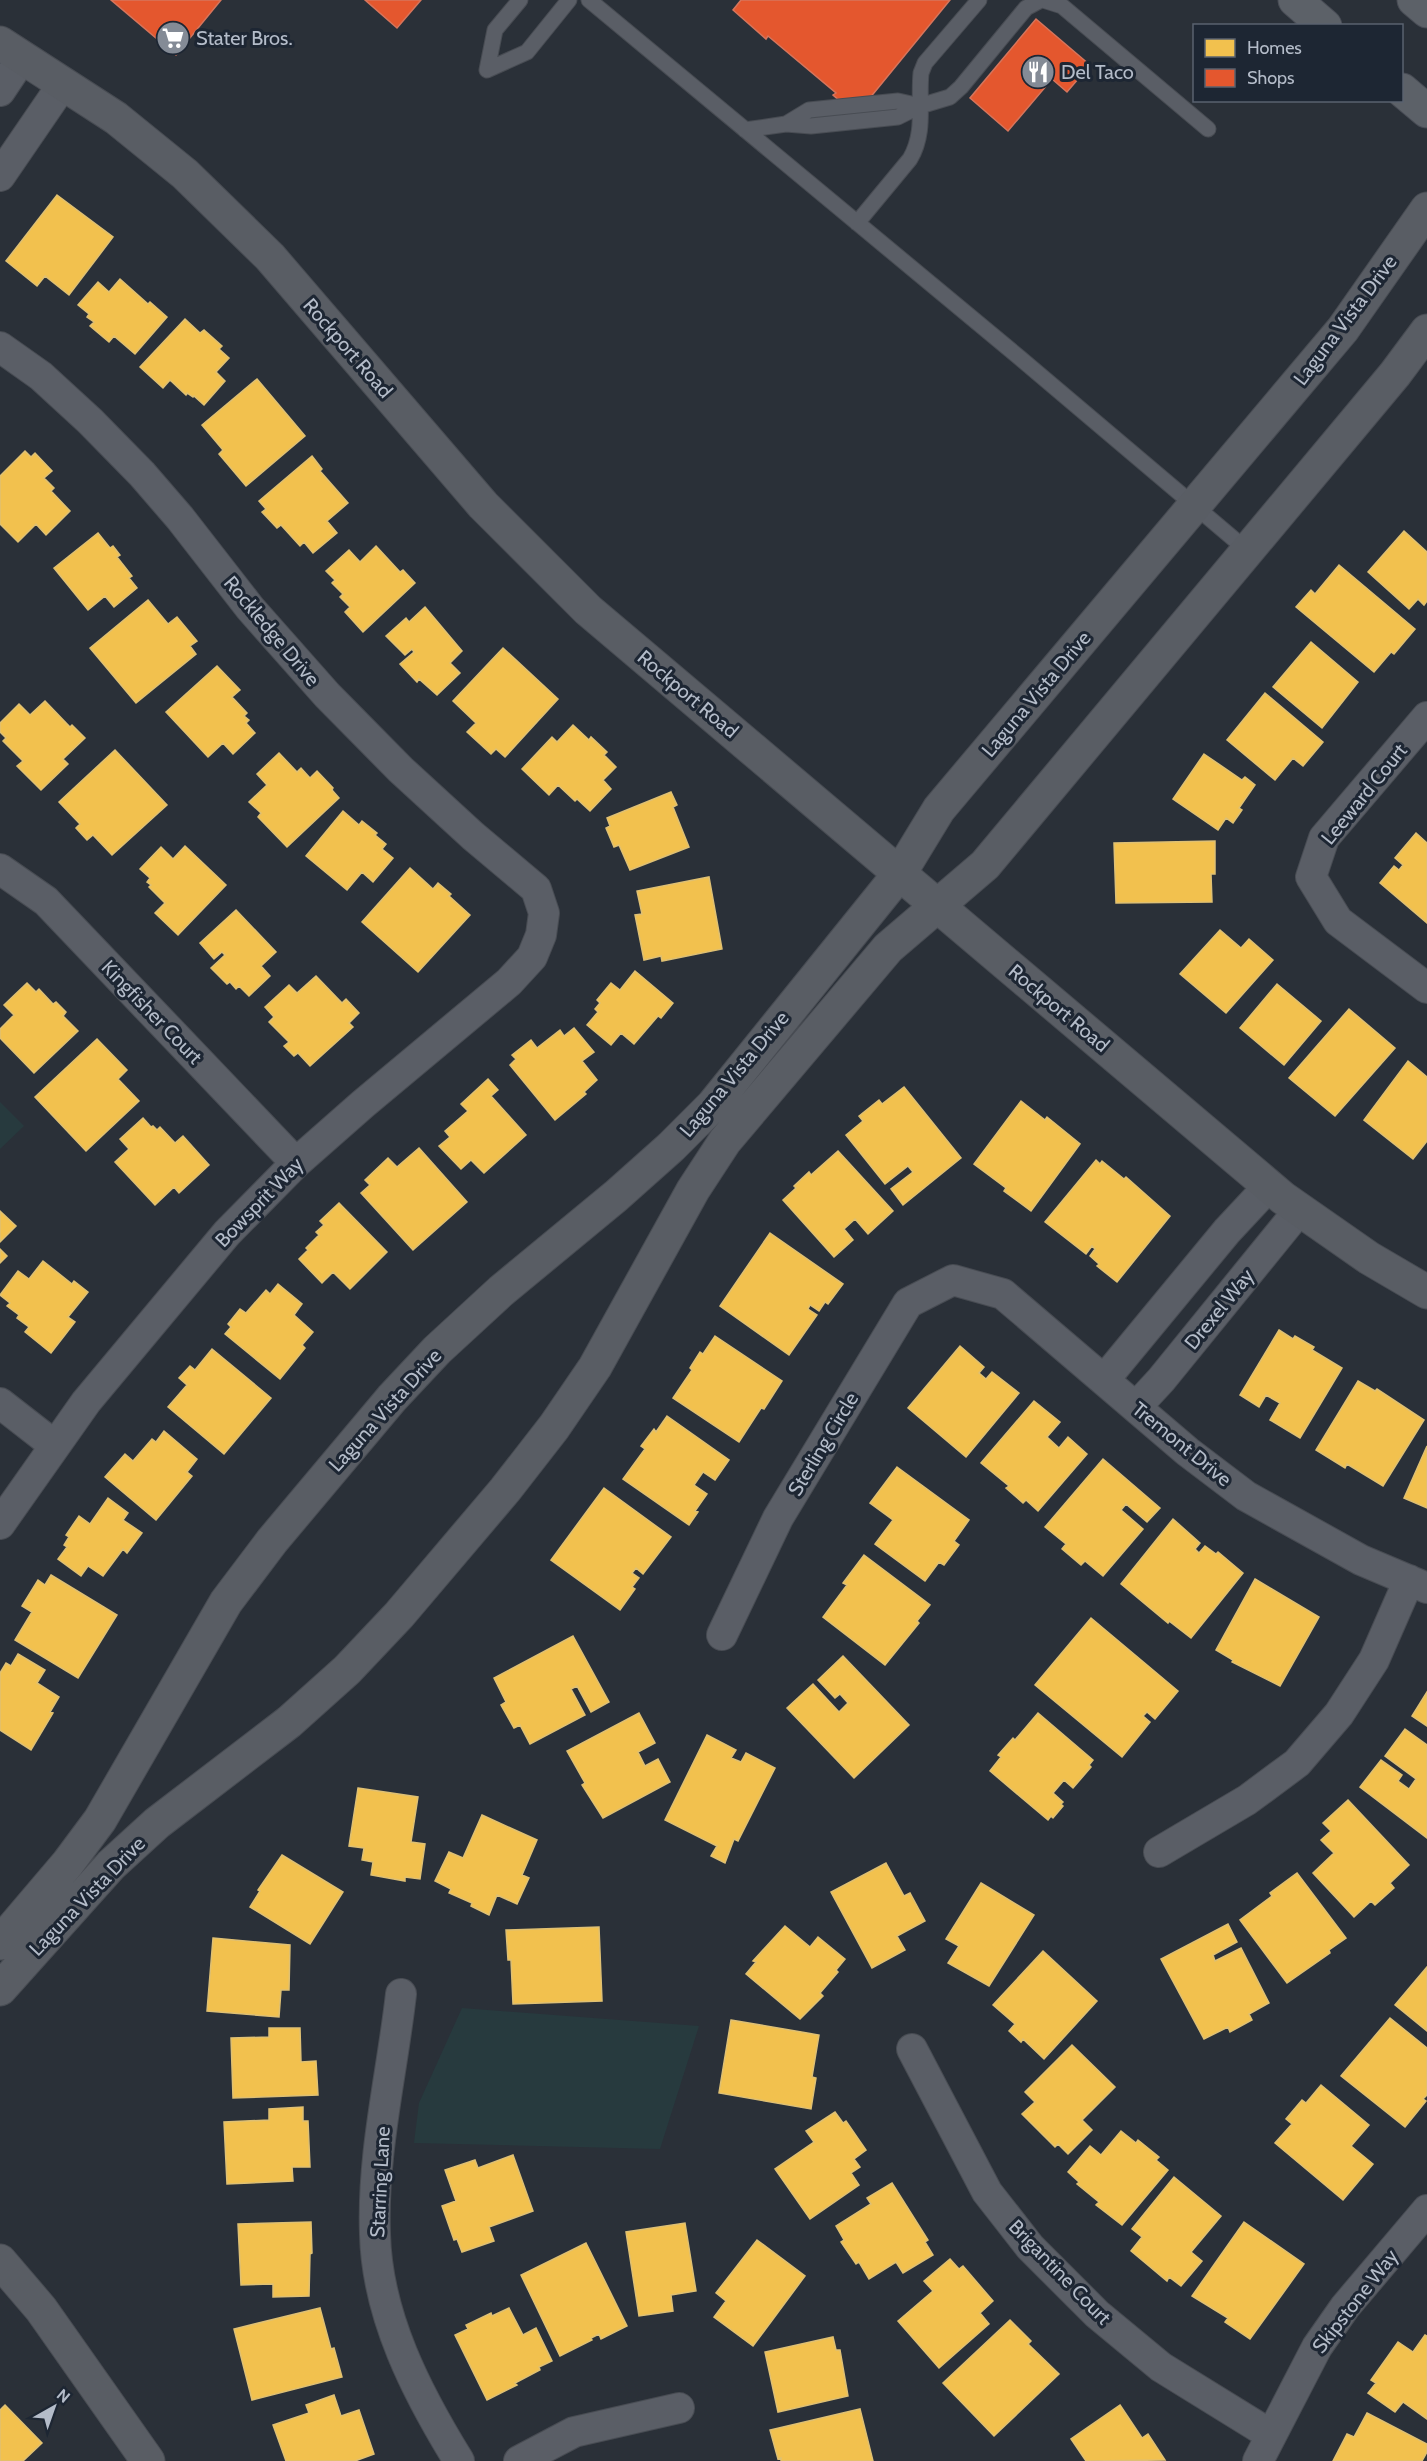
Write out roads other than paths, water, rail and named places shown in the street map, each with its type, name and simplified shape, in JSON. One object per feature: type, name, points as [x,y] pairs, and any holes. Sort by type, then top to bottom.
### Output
[{"type":"main road","points":[[1295,0],[1323,24]]},
{"type":"main road","points":[[1414,0],[1427,11]]},
{"type":"main road","points":[[1403,92],[1427,111]]},
{"type":"street","name":"Rockport Road","points":[[11,50],[116,118],[185,174],[270,257],[483,505],[588,610],[1269,1186],[1369,1258],[1427,1292]]},
{"type":"street","points":[[0,91],[11,50]]},
{"type":"street","points":[[0,176],[63,84]]},
{"type":"street","name":"Laguna Vista Drive","points":[[0,1943],[68,1863],[100,1821],[226,1602],[272,1541],[392,1398],[437,1350],[501,1290],[672,1147],[713,1105],[900,873],[939,809],[1343,329],[1427,209]]},
{"type":"street","name":"Laguna Vista Drive","points":[[0,1989],[111,1865],[158,1823],[290,1722],[347,1670],[399,1615],[506,1490],[554,1427],[595,1367],[693,1190],[725,1141],[888,948],[985,865],[1395,374],[1427,332]]},
{"type":"street","name":"Rockledge Drive","points":[[0,347],[58,391],[142,474],[180,518],[250,608],[327,695],[401,770],[473,836],[536,889],[544,913]]},
{"type":"street","name":"Leeward Court","points":[[1427,717],[1324,838],[1311,877],[1338,921],[1427,988]]},
{"type":"street","name":"Kingfisher Court","points":[[0,869],[46,901],[296,1163]]},
{"type":"street","name":"Bowsprit Way","points":[[0,1524],[54,1445],[129,1348],[227,1233],[296,1163],[509,982],[532,957],[541,936],[544,913]]},
{"type":"street","points":[[1104,1380],[1227,1231],[1269,1186]]},
{"type":"street","name":"Drexel Way","points":[[1136,1407],[1215,1315],[1300,1209]]},
{"type":"street","name":"Tremont Drive","points":[[953,1280],[1004,1294],[1188,1452],[1246,1496],[1360,1560],[1418,1584]]},
{"type":"street","name":"Sterling Circle","points":[[722,1635],[778,1518],[908,1303],[953,1280]]},
{"type":"street","points":[[1181,1288],[1215,1315]]},
{"type":"street","points":[[0,1403],[54,1445]]},
{"type":"street","points":[[1159,1852],[1247,1800],[1297,1763],[1339,1714],[1374,1660],[1418,1584]]},
{"type":"street","name":"Starring Lane","points":[[401,1994],[378,2161],[375,2235],[384,2298],[404,2358],[428,2411],[459,2461]]},
{"type":"street","name":"Brigantine Court","points":[[912,2049],[987,2192],[1030,2247],[1097,2314],[1264,2448]]},
{"type":"street","name":"Skipstone Way","points":[[1264,2448],[1317,2347],[1345,2307],[1427,2210]]},
{"type":"street","points":[[0,2261],[41,2309],[148,2461]]},
{"type":"street","points":[[519,2461],[574,2432],[679,2408]]},
{"type":"lane","points":[[520,0],[495,30],[487,70],[527,52],[569,0]]},
{"type":"lane","points":[[589,0],[1248,551]]},
{"type":"lane","points":[[857,223],[910,159],[916,148],[920,134],[921,72],[925,63],[979,0]]},
{"type":"lane","points":[[745,130],[786,124],[812,126],[898,117],[920,106],[950,97],[962,87],[1026,8],[1042,0],[1062,6],[1208,129]]},
{"type":"place","name":"Stater Bros.","points":[[173,38]]},
{"type":"place","name":"Del Taco","points":[[1038,72]]}]
